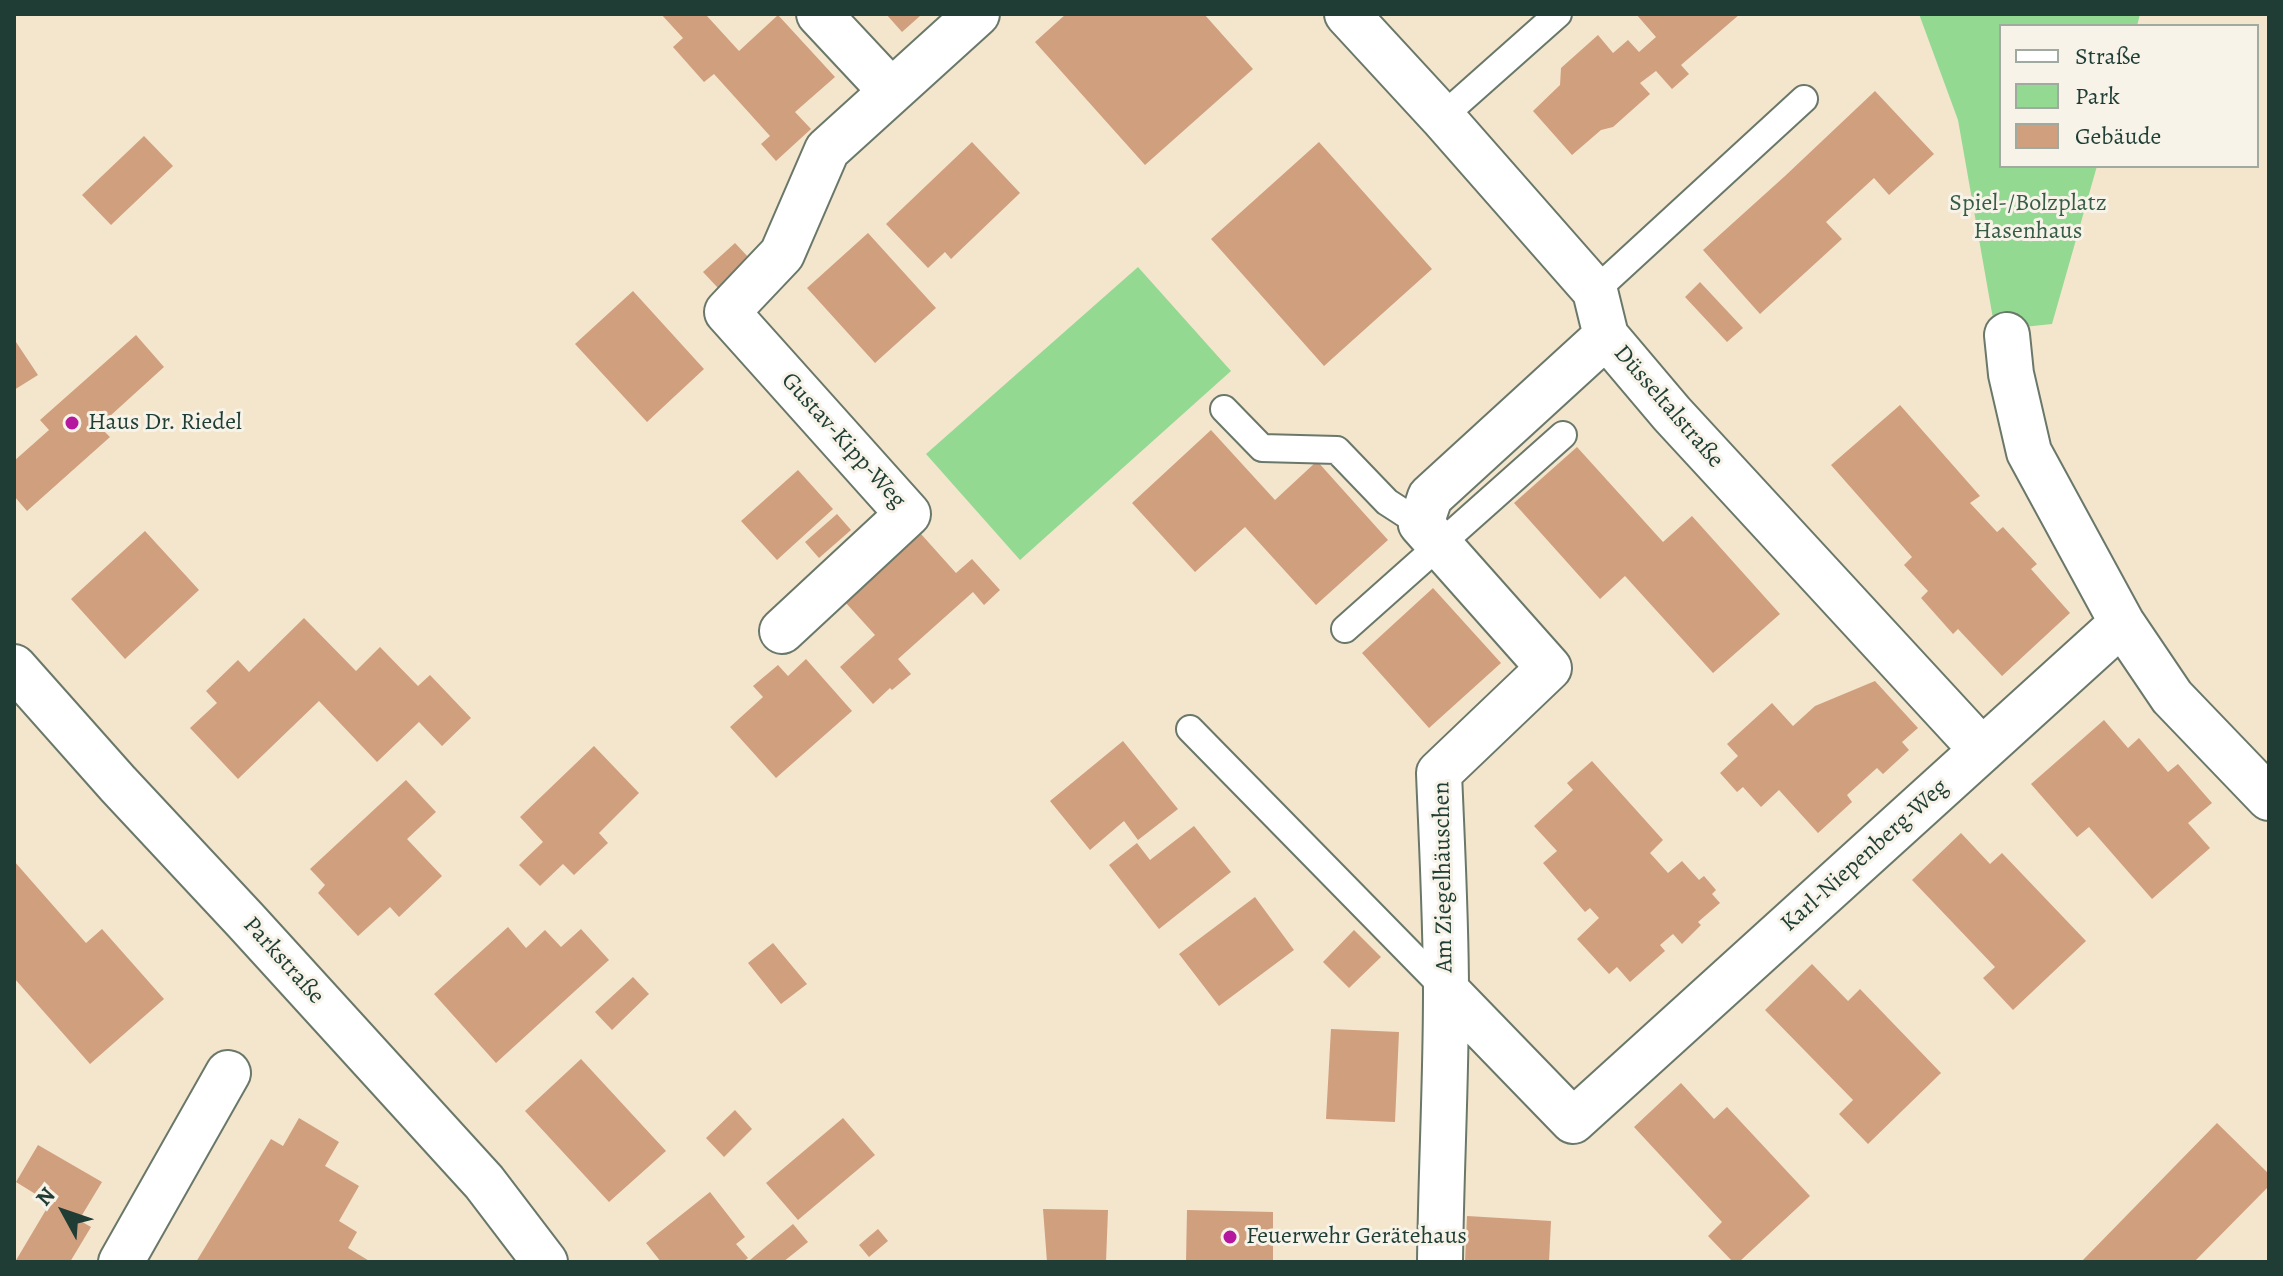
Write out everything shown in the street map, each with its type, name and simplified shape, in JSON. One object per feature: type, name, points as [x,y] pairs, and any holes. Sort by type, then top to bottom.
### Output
[{"type":"street","points":[[819,14],[891,91],[977,14]]},
{"type":"street","name":"Düsseltalstraße","points":[[1347,14],[1595,291],[1606,336],[1672,414],[1982,750]]},
{"type":"street","name":"Gustav-Kipp-Weg","points":[[782,631],[908,514],[727,312],[782,254],[827,150],[891,91]]},
{"type":"street","points":[[2007,335],[2011,374],[2029,452],[2122,623],[2172,697],[2269,798]]},
{"type":"street","points":[[1431,534],[1430,497],[1606,336]]},
{"type":"street","name":"Am Ziegelhäuschen","points":[[1431,534],[1549,668],[1439,773],[1446,990],[1440,1262]]},
{"type":"street","name":"Karl-Niepenberg-Weg","points":[[1446,990],[1573,1121],[2122,623]]},
{"type":"street","name":"Parkstraße","points":[[14,667],[484,1182],[545,1262]]},
{"type":"street","points":[[121,1262],[228,1073]]},
{"type":"lane","points":[[1442,117],[1558,14]]},
{"type":"lane","points":[[1595,291],[1804,99]]},
{"type":"lane","name":"Am Ziegelhäuschen","points":[[1224,409],[1262,448],[1337,450],[1387,502],[1431,534]]},
{"type":"lane","points":[[1345,629],[1431,534],[1563,435]]},
{"type":"lane","name":"Am Ziegelhäuschen","points":[[1190,729],[1446,990]]},
{"type":"green space","name":"Spiel-/Bolzplatz Hasenhaus","points":[[1919,14],[2140,14],[2138,24],[1999,24],[1999,168],[2096,168],[2052,324],[1995,330],[1958,120]]},
{"type":"green space","points":[[1138,267],[1231,371],[1020,560],[926,454]]},
{"type":"building","points":[[661,14],[709,14],[707,16],[739,51],[778,15],[835,77],[795,112],[811,129],[776,161],[761,144],[770,136],[714,74],[704,82],[673,47],[683,38]]},
{"type":"building","points":[[886,14],[918,14],[920,16],[902,32]]},
{"type":"building","points":[[1066,14],[1204,14],[1253,69],[1145,165],[1035,42]]},
{"type":"building","points":[[1636,14],[1740,14],[1681,65],[1689,74],[1672,89],[1656,71],[1640,83],[1650,94],[1613,127],[1601,130],[1572,155],[1533,111],[1560,85],[1561,68],[1598,35],[1613,53],[1628,40],[1639,52],[1656,37]]},
{"type":"building","points":[[1875,91],[1934,154],[1889,195],[1874,178],[1826,222],[1842,239],[1760,314],[1703,250]]},
{"type":"building","points":[[144,136],[173,166],[111,225],[82,195]]},
{"type":"building","points":[[972,142],[1020,193],[951,259],[945,252],[928,268],[886,224]]},
{"type":"building","points":[[1319,142],[1432,269],[1324,366],[1211,239]]},
{"type":"building","points":[[868,233],[936,308],[875,363],[807,288]]},
{"type":"building","points":[[735,243],[750,259],[718,288],[703,272]]},
{"type":"building","points":[[1700,282],[1743,328],[1727,342],[1685,297]]},
{"type":"building","points":[[633,291],[704,369],[647,422],[575,344]]},
{"type":"building","name":"Haus Dr. Riedel","points":[[136,335],[164,367],[99,426],[110,437],[27,511],[14,496],[14,461],[49,430],[40,420]]},
{"type":"building","points":[[14,339],[38,375],[14,390]]},
{"type":"building","points":[[1900,405],[1980,496],[1970,503],[1997,532],[2003,527],[2037,564],[2031,569],[2070,613],[2002,676],[1958,629],[1953,634],[1921,598],[1928,591],[1904,565],[1912,557],[1831,465]]},
{"type":"building","points":[[1211,430],[1275,500],[1317,461],[1388,540],[1316,605],[1245,527],[1195,572],[1132,503]]},
{"type":"building","points":[[1577,447],[1663,542],[1692,516],[1780,614],[1713,673],[1625,576],[1600,599],[1514,503]]},
{"type":"building","points":[[798,470],[833,509],[777,560],[741,521]]},
{"type":"building","points":[[837,514],[851,530],[819,558],[805,542]]},
{"type":"building","points":[[145,531],[199,590],[125,659],[71,599]]},
{"type":"building","points":[[921,534],[956,573],[972,559],[1000,590],[984,605],[973,592],[898,659],[911,674],[873,704],[840,667],[875,635],[846,603]]},
{"type":"building","points":[[1433,588],[1501,663],[1429,728],[1362,653]]},
{"type":"building","points":[[304,618],[356,671],[380,647],[418,686],[430,675],[471,718],[442,746],[419,722],[377,762],[319,701],[238,779],[190,728],[217,703],[206,691],[238,660],[249,672]]},
{"type":"building","points":[[806,659],[852,711],[776,778],[730,727],[763,697],[753,686],[778,665],[788,676]]},
{"type":"building","points":[[1875,681],[1918,728],[1902,742],[1909,750],[1883,774],[1877,768],[1847,795],[1852,802],[1818,833],[1779,790],[1761,807],[1743,787],[1737,792],[1720,773],[1738,756],[1727,744],[1772,703],[1793,726],[1815,706]]},
{"type":"building","points":[[2104,720],[2128,748],[2139,738],[2168,772],[2178,764],[2212,803],[2188,823],[2210,848],[2152,899],[2089,827],[2077,837],[2031,784]]},
{"type":"building","points":[[1123,741],[1178,809],[1138,840],[1124,821],[1090,850],[1050,801]]},
{"type":"building","points":[[594,746],[639,793],[599,833],[608,843],[574,875],[563,864],[540,886],[519,865],[543,842],[520,817]]},
{"type":"building","points":[[1592,761],[1663,840],[1650,853],[1668,873],[1682,861],[1699,880],[1704,876],[1716,890],[1712,894],[1720,903],[1698,922],[1701,925],[1682,944],[1673,934],[1660,945],[1665,951],[1630,982],[1617,967],[1609,974],[1577,939],[1599,918],[1590,908],[1585,912],[1543,863],[1557,851],[1534,826],[1573,790],[1567,783]]},
{"type":"building","points":[[406,780],[436,812],[407,839],[442,876],[399,917],[390,907],[358,936],[318,893],[325,885],[310,869]]},
{"type":"building","points":[[1194,826],[1231,872],[1159,929],[1109,865],[1137,843],[1150,860]]},
{"type":"building","points":[[1961,833],[1990,864],[2002,853],[2086,941],[2013,1010],[1983,978],[1995,967],[1912,880]]},
{"type":"building","points":[[14,861],[86,943],[102,929],[164,999],[90,1064],[14,978]]},
{"type":"building","points":[[1255,897],[1294,950],[1219,1006],[1179,954]]},
{"type":"building","points":[[508,927],[526,948],[545,930],[561,947],[581,929],[609,960],[496,1063],[434,994]]},
{"type":"building","points":[[1354,930],[1381,957],[1349,988],[1323,962]]},
{"type":"building","points":[[773,943],[807,984],[781,1004],[748,963]]},
{"type":"building","points":[[1812,964],[1848,1001],[1860,989],[1941,1073],[1868,1144],[1839,1114],[1853,1100],[1765,1010]]},
{"type":"building","points":[[633,977],[649,994],[612,1030],[595,1012]]},
{"type":"building","points":[[1331,1029],[1399,1032],[1395,1122],[1326,1119]]},
{"type":"building","points":[[581,1059],[666,1151],[609,1202],[525,1111]]},
{"type":"building","points":[[1681,1083],[1714,1119],[1727,1107],[1810,1196],[1739,1262],[1733,1262],[1708,1236],[1722,1222],[1634,1127]]},
{"type":"building","points":[[735,1110],[752,1129],[724,1157],[706,1138]]},
{"type":"building","points":[[299,1118],[339,1142],[325,1166],[359,1186],[339,1221],[357,1232],[348,1248],[371,1262],[196,1262],[271,1139],[283,1146]]},
{"type":"building","points":[[843,1118],[875,1155],[798,1220],[766,1183]]},
{"type":"building","points":[[2217,1123],[2269,1174],[2269,1186],[2194,1262],[2081,1262]]},
{"type":"building","points":[[38,1145],[102,1182],[79,1220],[91,1227],[70,1262],[15,1262],[50,1203],[16,1182]]},
{"type":"building","points":[[710,1192],[745,1237],[736,1244],[748,1258],[743,1262],[661,1262],[646,1243]]},
{"type":"building","points":[[1043,1209],[1108,1210],[1106,1262],[1047,1262]]},
{"type":"building","name":"Feuerwehr Gerätehaus","points":[[1187,1210],[1273,1212],[1273,1262],[1186,1262]]},
{"type":"building","points":[[1467,1216],[1551,1221],[1549,1262],[1465,1262]]},
{"type":"building","points":[[793,1224],[808,1242],[783,1262],[750,1260]]},
{"type":"building","points":[[878,1229],[888,1241],[869,1257],[859,1245]]},
{"type":"place","name":"Haus Dr. Riedel","points":[[72,423]]},
{"type":"place","name":"Feuerwehr Gerätehaus","points":[[1230,1237]]}]
